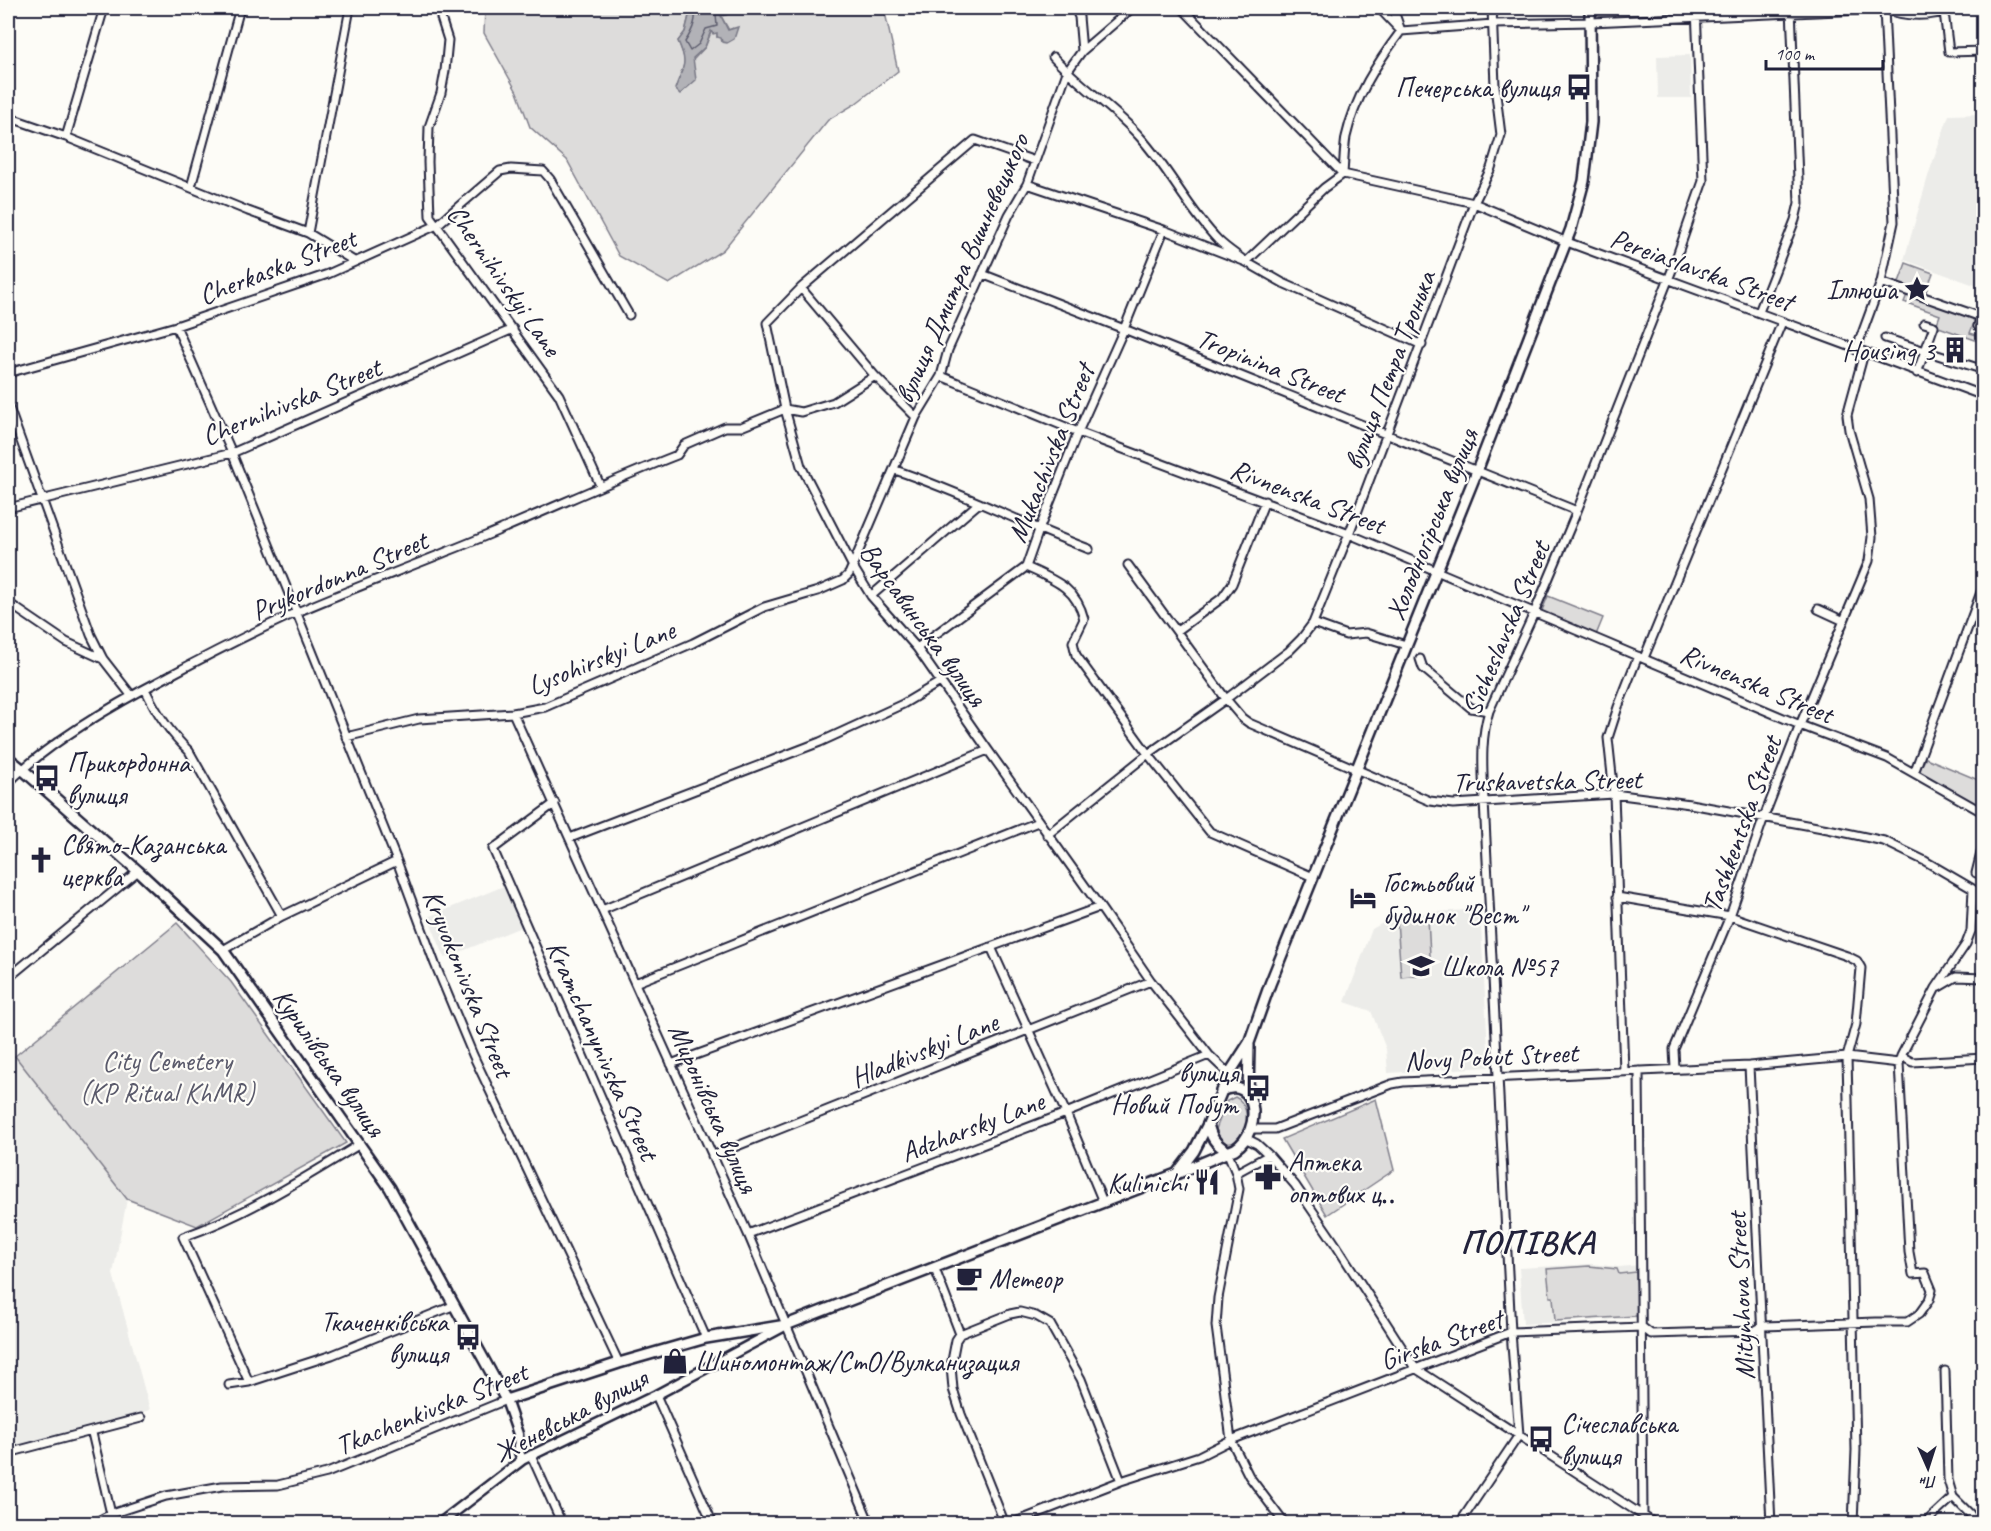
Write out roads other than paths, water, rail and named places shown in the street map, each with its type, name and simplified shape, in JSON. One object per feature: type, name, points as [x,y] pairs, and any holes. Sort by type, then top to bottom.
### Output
[{"type":"main road","name":"Холодногірська вулиця","points":[[1221,1090],[1249,1043],[1270,984],[1567,242],[1584,181],[1591,122],[1590,8]]},
{"type":"main road","name":"Курилівська вулиця","points":[[8,758],[138,871],[223,950],[390,1188],[506,1400]]},
{"type":"main road","name":"Холодногірська вулиця","points":[[1248,1095],[1249,1043]]},
{"type":"main road","points":[[1103,1202],[1176,1174],[1235,1149],[1251,1129],[1253,1112],[1248,1095],[1233,1087],[1221,1090],[1208,1124],[1194,1151],[1176,1174]]},
{"type":"main road","points":[[1208,1124],[1210,1136],[1217,1145],[1227,1151]]},
{"type":"main road","name":"Женевська вулиця","points":[[786,1325],[1103,1202]]},
{"type":"main road","name":"Tkachenkivska Street","points":[[506,1400],[619,1363],[706,1338],[786,1325]]},
{"type":"street","points":[[66,137],[104,8]]},
{"type":"street","points":[[190,187],[240,8]]},
{"type":"street","points":[[308,233],[350,8]]},
{"type":"street","points":[[1075,8],[1079,16],[1082,51]]},
{"type":"street","name":"вулиця Дмитра Вишневецького","points":[[852,565],[916,417],[941,376],[948,350],[1009,215],[1027,183],[1067,72],[1082,51],[1132,8]]},
{"type":"street","points":[[1182,8],[1343,174]]},
{"type":"street","points":[[1379,8],[1401,31]]},
{"type":"street","points":[[1393,8],[1401,31]]},
{"type":"street","name":"вулиця Петра Тронька","points":[[1047,835],[1148,754],[1289,651],[1313,623],[1422,345],[1474,203],[1491,168],[1501,135],[1495,86],[1492,8]]},
{"type":"street","name":"Sicheslavska Street","points":[[1520,1435],[1511,1332],[1484,801],[1484,725],[1577,511],[1669,279],[1704,176],[1696,8]]},
{"type":"street","points":[[1246,262],[1324,188],[1343,174],[1346,137],[1361,93],[1373,70],[1401,31],[1492,24],[1591,22],[1791,10],[1884,8],[1895,13],[1912,15],[1944,12],[1952,8]]},
{"type":"street","points":[[1856,350],[1881,282],[1894,222],[1884,8]]},
{"type":"street","points":[[1759,312],[1795,220],[1799,203],[1791,10]]},
{"type":"street","points":[[1944,12],[1949,52],[1983,51]]},
{"type":"street","name":"Chernihivskyi Lane","points":[[441,18],[448,40],[441,93],[429,127],[430,216],[559,395],[600,485]]},
{"type":"street","points":[[1053,57],[1141,138],[1219,242],[1246,262],[1283,284],[1422,345]]},
{"type":"street","points":[[8,117],[66,137],[308,233],[354,261]]},
{"type":"street","name":"Варсавинська вулиця","points":[[1035,161],[975,140],[801,288],[767,323],[785,409],[801,466],[852,565],[872,596],[918,648],[1151,981],[1209,1055],[1230,1074]]},
{"type":"street","name":"Cherkaska Street","points":[[8,373],[176,326],[328,274],[436,225],[500,171],[511,168],[543,171],[550,179],[629,315]]},
{"type":"street","name":"Pereiaslavska Street","points":[[1343,174],[1474,203],[1567,242],[1917,373],[1983,393]]},
{"type":"street","points":[[1027,183],[1164,230],[1246,262]]},
{"type":"street","name":"Mukachivska Street","points":[[918,648],[1026,567],[1078,432],[1124,329],[1164,230]]},
{"type":"street","name":"Tropinina Street","points":[[982,274],[1577,511]]},
{"type":"street","points":[[1881,282],[1981,317],[1977,326]]},
{"type":"street","points":[[801,288],[875,376],[916,417]]},
{"type":"street","points":[[1624,1071],[1614,794],[1608,738],[1618,707],[1773,349],[1782,322]]},
{"type":"street","points":[[1917,373],[1934,326],[1924,323]]},
{"type":"street","name":"Kryvokonivska Street","points":[[176,326],[232,453],[473,1055],[619,1363]]},
{"type":"street","name":"Chernihivska Street","points":[[8,508],[232,453],[513,329]]},
{"type":"street","points":[[1885,338],[1983,370]]},
{"type":"street","name":"Tashkentska Street","points":[[1675,1069],[1674,1049],[1730,916],[1764,817],[1800,725],[1869,561],[1872,537],[1869,499],[1849,430],[1847,415],[1864,353]]},
{"type":"street","points":[[785,409],[801,412],[834,402],[875,376]]},
{"type":"street","name":"Rivnenska Street","points":[[941,376],[1078,432],[1349,534],[1535,611],[1800,725],[1887,759],[1983,813]]},
{"type":"street","points":[[8,405],[80,608],[104,659],[132,696]]},
{"type":"street","name":"Prykordonna Street","points":[[8,783],[22,769],[81,727],[145,688],[208,655],[296,613],[676,455],[684,445],[725,427],[741,427],[785,409]]},
{"type":"street","points":[[895,470],[928,481],[1039,530],[1089,549]]},
{"type":"street","points":[[1177,632],[1222,598],[1232,584],[1265,501]]},
{"type":"street","points":[[872,596],[979,503]]},
{"type":"street","name":"Lysohirskyi Lane","points":[[346,737],[419,719],[513,713],[544,707],[693,643],[764,607],[818,591],[843,580],[849,574],[852,565]]},
{"type":"street","name":"Truskavetska Street","points":[[1128,565],[1242,718],[1355,770],[1430,801],[1454,804],[1614,794],[1764,817],[1884,841],[1925,861],[1973,889],[1971,931],[1966,944],[1936,988]]},
{"type":"street","points":[[1026,567],[1060,583],[1076,598],[1084,619],[1072,642],[1076,655],[1148,754],[1210,832],[1313,877]]},
{"type":"street","points":[[1914,773],[1983,584]]},
{"type":"street","points":[[13,606],[66,642],[104,659]]},
{"type":"street","points":[[1818,609],[1844,621]]},
{"type":"street","points":[[1313,623],[1346,635],[1366,633],[1406,645]]},
{"type":"street","points":[[1420,659],[1423,668],[1471,708],[1477,711],[1489,711]]},
{"type":"street","points":[[570,838],[820,742],[903,704],[940,682]]},
{"type":"street","points":[[145,688],[174,736],[189,751],[282,916]]},
{"type":"street","name":"Миронівська вулиця","points":[[513,713],[748,1234],[870,1524]]},
{"type":"street","points":[[602,910],[988,750]]},
{"type":"street","name":"Kramchanynivska Street","points":[[555,804],[493,849],[706,1338]]},
{"type":"street","points":[[634,983],[1038,822]]},
{"type":"street","points":[[1977,873],[1983,841]]},
{"type":"street","points":[[223,950],[282,916],[397,861]]},
{"type":"street","points":[[8,978],[138,871]]},
{"type":"street","points":[[1617,897],[1730,916],[1857,961],[1861,968],[1856,1024],[1847,1057],[1855,1323],[1856,1450],[1852,1524]]},
{"type":"street","points":[[670,1064],[1101,907]]},
{"type":"street","points":[[991,947],[1066,1113],[1103,1202]]},
{"type":"street","points":[[1900,1059],[1936,988],[1956,977],[1983,978]]},
{"type":"street","name":"Hladkivskyi Lane","points":[[712,1156],[1151,981]]},
{"type":"street","name":"Adzharsky Lane","points":[[748,1234],[1066,1113],[1209,1055]]},
{"type":"street","name":"Novy Pobut Street","points":[[1251,1129],[1275,1129],[1392,1084],[1403,1082],[1749,1066],[1847,1057],[1900,1059],[1912,1062],[1983,1059]]},
{"type":"street","name":"Girska Street","points":[[1010,1524],[1121,1481],[1199,1456],[1230,1440],[1511,1332],[1642,1327],[1651,1334],[1754,1331],[1763,1326],[1907,1322],[1919,1314],[1929,1300],[1932,1290],[1925,1273],[1913,1274],[1909,1252],[1900,1059]]},
{"type":"street","name":"Mitynhova Street","points":[[1749,1066],[1772,1524]]},
{"type":"street","points":[[1639,1071],[1643,1515]]},
{"type":"street","points":[[1246,1138],[1269,1155],[1295,1185],[1415,1368],[1656,1524]]},
{"type":"street","points":[[249,1382],[183,1236],[210,1227],[275,1196],[360,1144]]},
{"type":"street","points":[[1227,1151],[1236,1173],[1239,1190],[1218,1298],[1216,1326],[1230,1440],[1249,1476],[1285,1524]]},
{"type":"street","points":[[1236,1173],[1269,1155]]},
{"type":"street","points":[[934,1269],[960,1334]]},
{"type":"street","points":[[229,1385],[249,1382],[332,1355],[455,1305]]},
{"type":"street","points":[[1005,1524],[953,1389],[951,1366],[956,1340],[960,1334],[1010,1314],[1020,1312],[1036,1316],[1050,1324],[1081,1379],[1121,1481]]},
{"type":"street","name":"Женевська вулиця","points":[[439,1524],[522,1460],[656,1395],[786,1325]]},
{"type":"street","points":[[1945,1371],[1948,1480],[1953,1497],[1970,1514],[1976,1524]]},
{"type":"street","points":[[656,1395],[713,1524]]},
{"type":"street","name":"Курилівська вулиця","points":[[506,1400],[518,1434],[522,1460]]},
{"type":"street","name":"Tkachenkivska Street","points":[[92,1524],[111,1514],[166,1496],[222,1486],[278,1485],[327,1473],[506,1400]]},
{"type":"street","points":[[8,1454],[141,1418]]},
{"type":"street","points":[[92,1432],[111,1514]]},
{"type":"street","points":[[1461,1523],[1520,1435]]},
{"type":"street","points":[[531,1455],[562,1524]]},
{"type":"street","points":[[1924,1524],[1953,1497]]},
{"type":"water","points":[[686,8],[732,8],[728,14],[721,16],[728,30],[738,27],[734,39],[727,43],[722,42],[721,38],[717,37],[717,33],[713,34],[711,31],[705,47],[693,58],[696,80],[680,94],[675,89],[684,61],[678,41],[685,32],[690,12]]},
{"type":"place","name":"Печерська вулиця","points":[[1579,87]]},
{"type":"place","name":"Іллюша","points":[[1917,289]]},
{"type":"place","name":"Housing 3","points":[[1955,350]]},
{"type":"place","name":"Прикордонна вулиця","points":[[47,778]]},
{"type":"place","name":"Свято-Казанська церква","points":[[41,860]]},
{"type":"place","name":"Гостьовий будинок \"Вест\"","points":[[1363,898]]},
{"type":"place","name":"Школа №57","points":[[1421,966]]},
{"type":"place","name":"вулиця Новий Побут","points":[[1258,1088]]},
{"type":"place","name":"Аптека оптових ц‥","points":[[1268,1177]]},
{"type":"place","name":"Kulinichi","points":[[1207,1182]]},
{"type":"place","name":"Метеор","points":[[969,1278]]},
{"type":"place","name":"Ткаченківська вулиця","points":[[468,1337]]},
{"type":"place","name":"Шиномонтаж/СтО/Вулканизация","points":[[675,1361]]},
{"type":"place","name":"Січеславська вулиця","points":[[1541,1439]]},
{"type":"district","name":"ПОПІВКА","points":[[1528,1241]]},
{"type":"park label","name":"City Cemetery (KP Ritual KhMR)","points":[[167,1076]]}]
